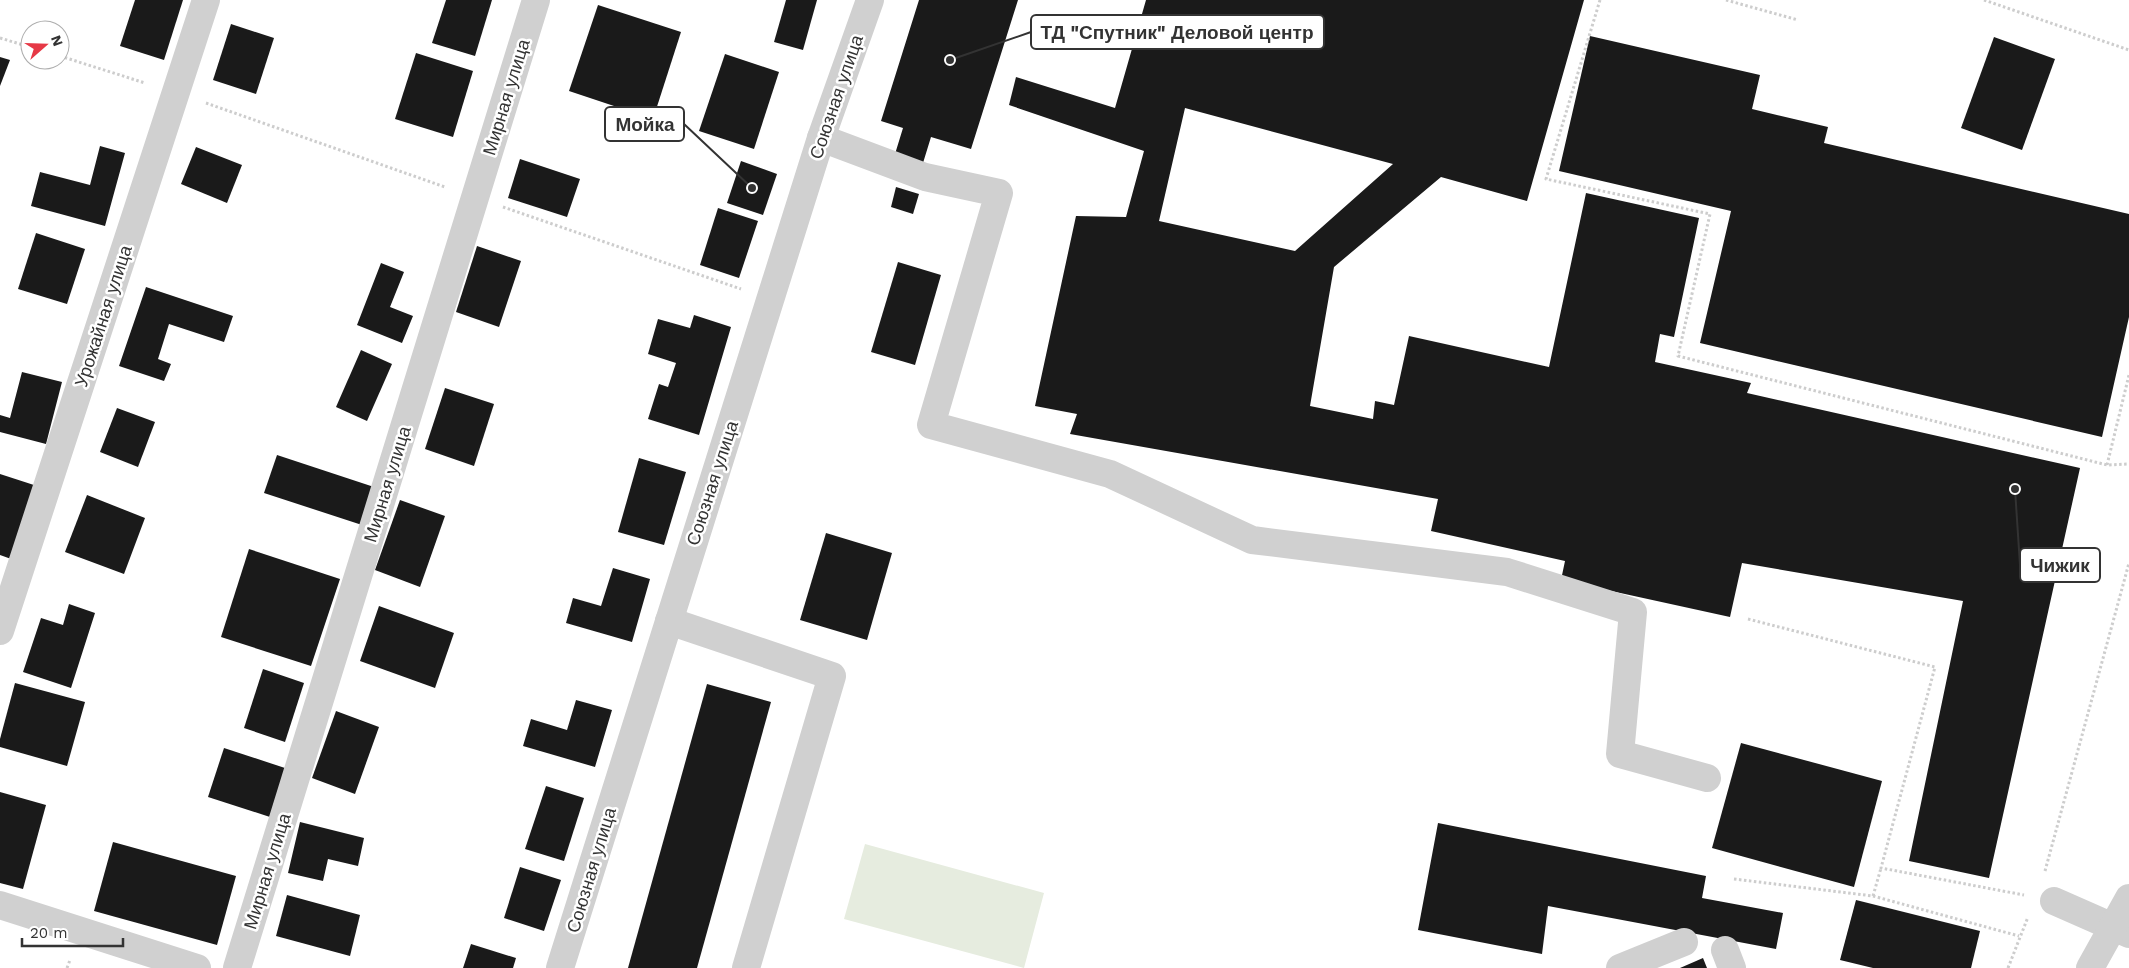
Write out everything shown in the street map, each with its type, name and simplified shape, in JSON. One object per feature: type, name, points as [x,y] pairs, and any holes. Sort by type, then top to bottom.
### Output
[{"type":"street","name":"Урожайная улица","points":[[0,631],[206,0]]},
{"type":"street","name":"Мирная улица","points":[[237,968],[536,0]]},
{"type":"street","name":"Союзная улица","points":[[560,968],[821,138],[870,0]]},
{"type":"street","points":[[821,138],[925,177],[999,193],[931,425],[1110,474],[1252,540],[1507,572],[1633,612],[1620,754],[1707,778]]},
{"type":"street","points":[[669,621],[832,676],[746,968]]},
{"type":"street","points":[[2039,897],[2121,931]]},
{"type":"street","points":[[2090,968],[2121,931],[2129,898]]},
{"type":"street","points":[[0,905],[197,968]]},
{"type":"street","points":[[1620,968],[1684,942]]},
{"type":"path","points":[[1600,0],[1546,179],[1710,214],[1678,356],[2107,465],[2129,464]]},
{"type":"path","points":[[1726,0],[1798,20]]},
{"type":"path","points":[[1984,0],[2129,50]]},
{"type":"path","points":[[0,38],[20,44]]},
{"type":"path","points":[[70,59],[176,93],[770,300]]},
{"type":"path","points":[[2107,465],[2129,375]]},
{"type":"path","points":[[2008,968],[2019,936],[2039,897],[2129,563]]},
{"type":"path","points":[[1748,619],[1935,667],[1873,896]]},
{"type":"path","points":[[1881,868],[2039,897]]},
{"type":"path","points":[[1734,879],[1873,896],[2019,936]]},
{"type":"shaded area","points":[[865,844],[1044,893],[1024,968],[844,919]]},
{"type":"building","points":[[135,0],[183,0],[164,60],[120,46]]},
{"type":"building","points":[[446,0],[492,0],[475,56],[432,43]]},
{"type":"building","points":[[786,0],[817,0],[803,50],[774,42]]},
{"type":"building","points":[[919,0],[1018,0],[971,149],[931,137],[923,163],[895,154],[903,128],[881,121]]},
{"type":"building","points":[[1146,0],[1584,0],[1527,201],[1441,177],[1334,267],[1310,406],[1373,419],[1375,401],[1394,405],[1409,336],[1549,367],[1586,193],[1699,218],[1674,337],[1660,334],[1655,362],[1751,383],[1747,393],[2080,468],[1989,878],[1909,861],[1963,601],[1742,563],[1730,617],[1561,580],[1565,561],[1431,531],[1438,499],[1070,434],[1077,414],[1035,406],[1076,216],[1126,217],[1144,151],[1009,105],[1016,77],[1115,108]],"holes":[[[1185,108],[1393,164],[1295,251],[1159,221]]]},
{"type":"building","points":[[598,5],[681,32],[653,119],[569,91]]},
{"type":"building","points":[[231,24],[274,38],[256,94],[213,80]]},
{"type":"building","points":[[1590,36],[1760,75],[1752,109],[1828,127],[1824,143],[2129,214],[2129,317],[2102,437],[1700,343],[1731,211],[1559,171]]},
{"type":"building","points":[[1994,37],[2055,59],[2022,150],[1961,128]]},
{"type":"building","points":[[416,53],[473,71],[453,137],[395,119]]},
{"type":"building","points":[[725,54],[779,72],[754,149],[699,131]]},
{"type":"building","points":[[0,57],[10,60],[0,86]]},
{"type":"building","points":[[100,146],[125,153],[105,226],[31,206],[40,172],[90,185]]},
{"type":"building","points":[[196,147],[242,165],[227,203],[181,184]]},
{"type":"building","points":[[520,159],[580,179],[567,217],[508,198]]},
{"type":"building","points":[[741,161],[777,174],[763,215],[727,203]]},
{"type":"building","points":[[896,187],[919,194],[913,214],[891,207]]},
{"type":"building","points":[[718,208],[758,221],[739,278],[700,265]]},
{"type":"building","points":[[36,233],[85,249],[67,304],[18,289]]},
{"type":"building","points":[[477,246],[521,261],[499,327],[456,312]]},
{"type":"building","points":[[898,262],[941,275],[915,365],[871,352]]},
{"type":"building","points":[[381,263],[404,272],[390,307],[413,316],[402,343],[357,325]]},
{"type":"building","points":[[146,287],[233,316],[224,342],[169,324],[158,359],[171,364],[164,381],[119,366]]},
{"type":"building","points":[[694,315],[731,327],[699,435],[648,419],[659,384],[668,387],[676,363],[648,354],[658,319],[690,328]]},
{"type":"building","points":[[361,350],[392,364],[367,421],[336,407]]},
{"type":"building","points":[[22,372],[62,382],[46,444],[0,432],[0,415],[10,418]]},
{"type":"building","points":[[445,388],[494,404],[474,466],[425,449]]},
{"type":"building","points":[[117,408],[155,422],[138,467],[100,452]]},
{"type":"building","points":[[277,455],[374,487],[362,525],[264,493]]},
{"type":"building","points":[[639,458],[686,472],[664,545],[618,532]]},
{"type":"building","points":[[0,474],[37,486],[14,560],[0,555]]},
{"type":"building","points":[[87,495],[145,518],[124,574],[65,552]]},
{"type":"building","points":[[400,500],[445,516],[420,587],[375,570]]},
{"type":"building","points":[[826,533],[892,553],[867,640],[800,620]]},
{"type":"building","points":[[249,549],[340,579],[311,666],[221,637]]},
{"type":"building","points":[[613,568],[650,579],[632,642],[566,623],[573,598],[601,606]]},
{"type":"building","points":[[69,604],[95,613],[71,688],[23,672],[41,618],[63,625]]},
{"type":"building","points":[[379,606],[454,633],[435,688],[360,661]]},
{"type":"building","points":[[263,669],[304,683],[285,742],[244,728]]},
{"type":"building","points":[[15,683],[85,702],[67,766],[0,747],[0,739]]},
{"type":"building","points":[[707,684],[771,702],[697,968],[628,968]]},
{"type":"building","points":[[576,700],[612,710],[595,767],[523,746],[531,719],[567,730]]},
{"type":"building","points":[[336,711],[379,727],[355,794],[312,778]]},
{"type":"building","points":[[1741,743],[1882,781],[1854,887],[1712,848]]},
{"type":"building","points":[[224,748],[285,768],[270,817],[208,797]]},
{"type":"building","points":[[546,786],[584,798],[564,861],[525,849]]},
{"type":"building","points":[[0,792],[46,805],[23,889],[0,883]]},
{"type":"building","points":[[300,822],[364,838],[358,866],[328,859],[323,881],[288,873]]},
{"type":"building","points":[[1438,823],[1706,876],[1702,898],[1783,913],[1776,949],[1548,906],[1542,954],[1418,930]]},
{"type":"building","points":[[113,842],[236,876],[217,945],[94,911]]},
{"type":"building","points":[[520,867],[561,880],[544,931],[504,918]]},
{"type":"building","points":[[287,895],[360,915],[350,956],[276,936]]},
{"type":"building","points":[[1856,900],[1980,931],[1971,968],[1873,968],[1840,960]]},
{"type":"building","points":[[471,944],[516,958],[513,968],[463,968]]},
{"type":"building","points":[[1703,958],[1707,968],[1680,968]]},
{"type":"place","name":"ТД \"Спутник\" Деловой центр","points":[[950,60]]},
{"type":"place","name":"Мойка","points":[[752,188]]},
{"type":"place","name":"Чижик","points":[[2015,489]]}]
